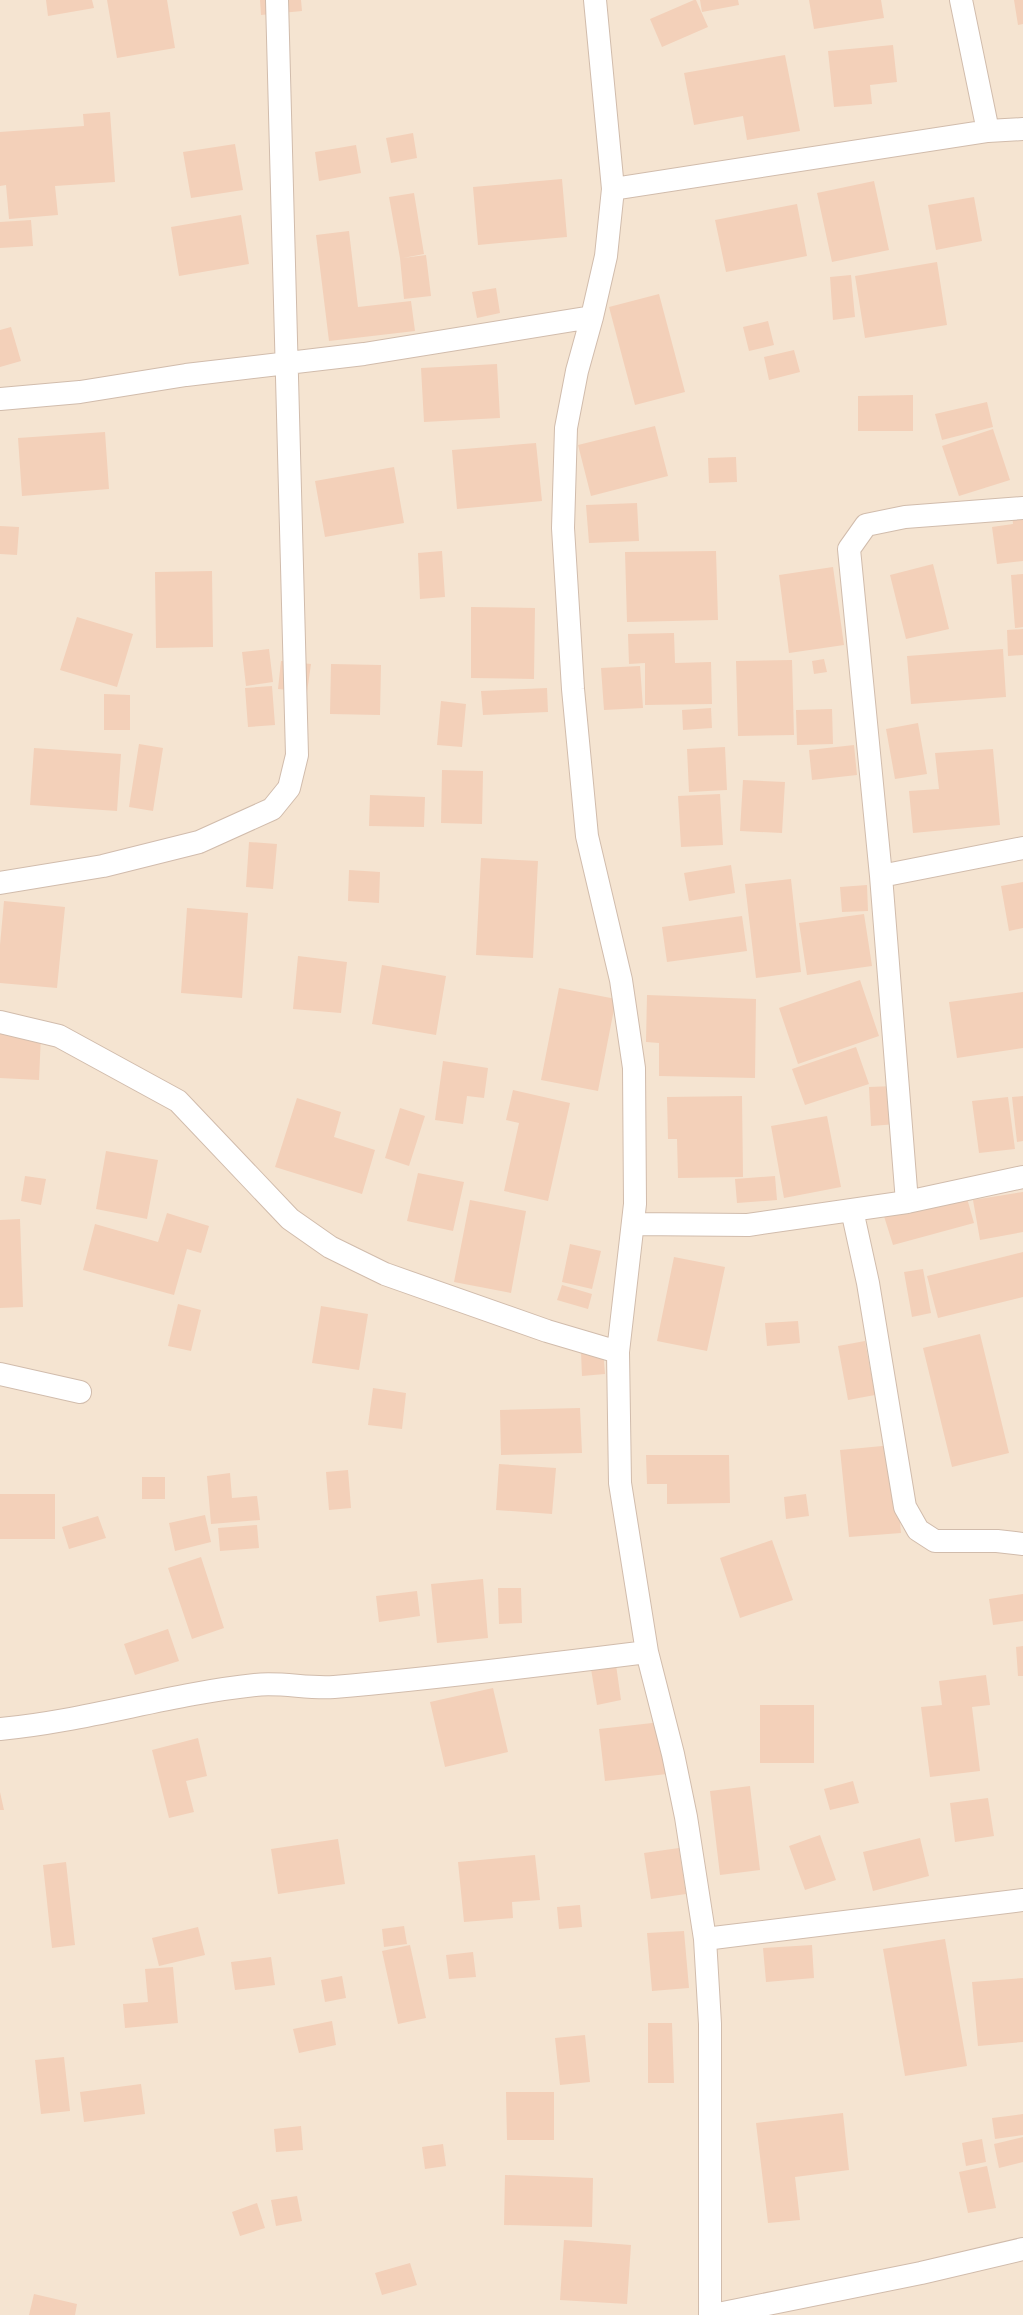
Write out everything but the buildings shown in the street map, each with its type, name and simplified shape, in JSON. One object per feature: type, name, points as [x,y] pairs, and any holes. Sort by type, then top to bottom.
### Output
[{"type":"street","points":[[0,883],[102,866],[199,842],[272,809],[289,788],[297,755],[288,363],[277,0]]},
{"type":"street","points":[[596,0],[613,188],[606,256],[592,317],[577,371],[566,428],[563,528],[573,689],[587,836],[621,980],[634,1068],[636,1143],[635,1204],[618,1352],[620,1483],[647,1652],[673,1754],[686,1817],[705,1939],[710,2024],[710,2315]]},
{"type":"street","points":[[961,0],[988,131]]},
{"type":"street","points":[[613,188],[988,131],[1023,129]]},
{"type":"street","points":[[0,399],[80,392],[186,375],[364,354],[592,317]]},
{"type":"street","points":[[907,1202],[881,876],[849,549],[866,526],[905,517],[1023,508]]},
{"type":"street","points":[[881,876],[1023,848]]},
{"type":"street","points":[[0,1022],[60,1036],[178,1102],[290,1219],[330,1247],[385,1274],[547,1331],[618,1352]]},
{"type":"street","points":[[633,1224],[748,1225],[907,1202],[1023,1177]]},
{"type":"street","points":[[852,1210],[868,1283],[905,1507],[918,1530],[935,1541],[997,1541],[1023,1544]]},
{"type":"street","points":[[0,1374],[80,1392]]},
{"type":"street","points":[[0,1729],[36,1726],[203,1692],[257,1685],[331,1687],[504,1670],[647,1652]]},
{"type":"street","points":[[705,1939],[1023,1900]]},
{"type":"street","points":[[713,2315],[921,2273],[1023,2248]]},
{"type":"shaded area","points":[[0,0],[1023,0],[1023,2315],[0,2315]]}]
